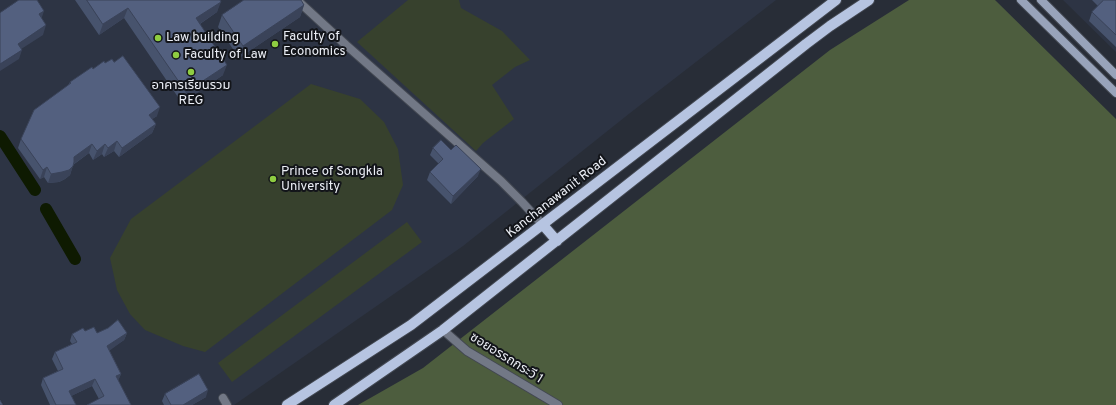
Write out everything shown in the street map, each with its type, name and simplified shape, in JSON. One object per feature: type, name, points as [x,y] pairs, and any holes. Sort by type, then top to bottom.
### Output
[{"type":"main road","name":"Kanchanawanit Road","points":[[287,405],[411,325],[836,0]]},
{"type":"main road","points":[[334,405],[443,330],[806,44],[869,0]]},
{"type":"main road","points":[[543,225],[557,241]]},
{"type":"street","points":[[297,0],[346,46],[501,181],[543,225]]},
{"type":"street","points":[[1021,0],[1116,93]]},
{"type":"street","points":[[1041,0],[1116,75]]},
{"type":"street","name":"ซอยอรรถกระวี 1","points":[[443,330],[468,351],[558,405]]},
{"type":"shaded area","name":"Prince of Songkla University","points":[[0,0],[776,0],[630,113],[463,246],[234,405],[4,405],[0,399]]},
{"type":"shaded area","points":[[1063,0],[1116,0],[1116,52]]},
{"type":"green space","points":[[408,0],[459,0],[461,8],[502,31],[530,60],[515,67],[492,85],[514,119],[483,143],[476,151],[357,42]]},
{"type":"green space","points":[[909,0],[995,0],[1116,119],[1116,405],[358,405],[423,368],[830,50]]},
{"type":"green space","points":[[311,84],[360,99],[384,122],[398,149],[403,185],[392,210],[205,352],[183,346],[145,330],[130,314],[117,290],[110,258],[131,219]]},
{"type":"green space","points":[[407,222],[422,242],[232,382],[218,363]]},
{"type":"building","points":[[19,0],[37,0],[44,11],[39,14],[46,25],[18,44],[22,50],[0,64],[0,13]]},
{"type":"building","points":[[87,0],[220,0],[221,2],[196,18],[227,65],[186,92],[128,8],[103,24]]},
{"type":"building","points":[[244,0],[301,0],[304,5],[243,46],[222,15]]},
{"type":"building","points":[[1104,0],[1116,0],[1116,35],[1092,12]]},
{"type":"building","points":[[123,56],[160,107],[149,115],[156,124],[122,148],[117,141],[108,148],[105,144],[97,151],[92,144],[74,157],[73,166],[69,170],[51,174],[47,167],[43,170],[21,139],[34,110],[92,67],[93,69],[104,61],[105,63],[112,59],[114,62]]},
{"type":"building","points":[[441,140],[451,150],[456,145],[481,169],[453,196],[430,172],[443,159],[433,148]]},
{"type":"building","points":[[118,320],[127,333],[107,346],[121,374],[116,376],[131,405],[87,405],[104,396],[95,379],[69,391],[76,405],[56,405],[43,378],[63,369],[55,352],[77,342],[72,334],[83,328],[85,331],[94,327],[97,333],[108,328]]},
{"type":"building","points":[[199,374],[208,390],[183,405],[171,405],[165,394]]},
{"type":"waterway","points":[[0,136],[35,190]]},
{"type":"waterway","points":[[46,209],[75,259]]},
{"type":"place","name":"Law building","points":[[158,38]]},
{"type":"place","name":"Faculty of Economics","points":[[275,44]]},
{"type":"place","name":"Faculty of Law","points":[[176,55]]},
{"type":"place","name":"อาคารเรียนรวม REG","points":[[191,72]]},
{"type":"place","name":"Prince of Songkla University","points":[[273,179]]}]
